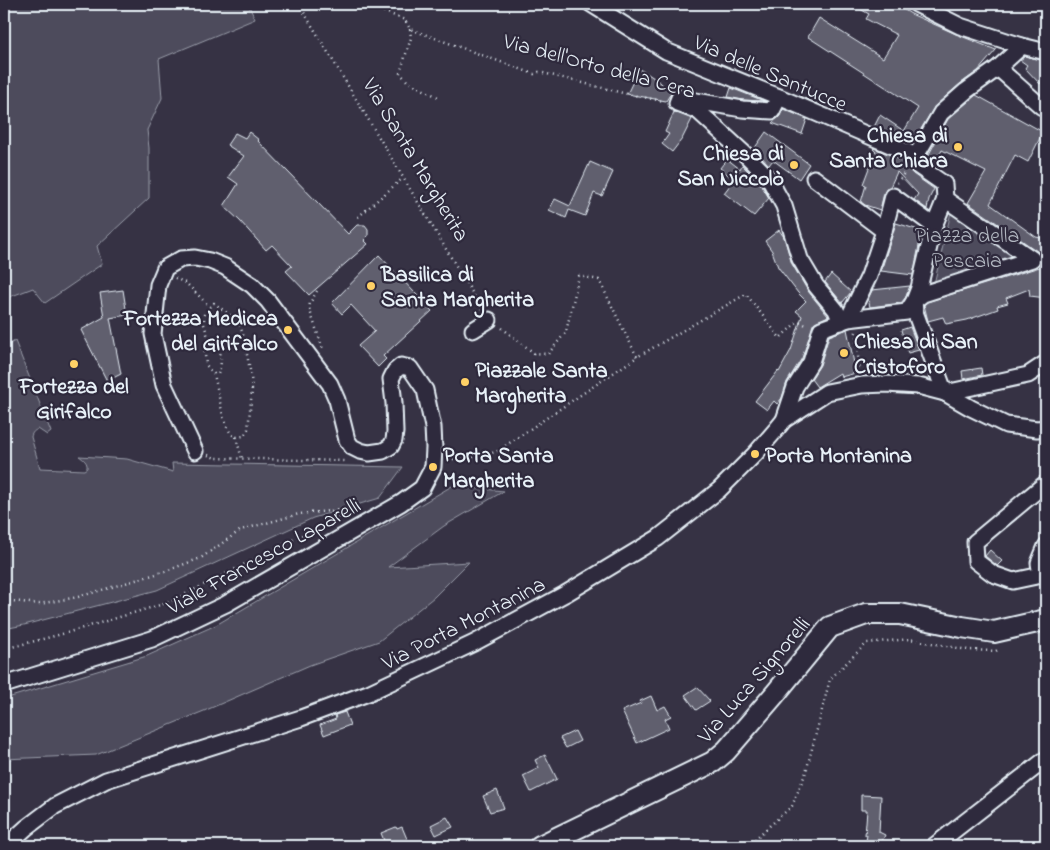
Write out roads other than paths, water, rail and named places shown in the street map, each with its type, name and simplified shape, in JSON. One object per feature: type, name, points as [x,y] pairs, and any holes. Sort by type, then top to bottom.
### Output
[{"type":"main road","name":"Via Luca Signorelli","points":[[540,846],[713,762],[726,751],[830,627],[866,614],[900,614],[994,632],[1046,620]]},
{"type":"street","name":"Via delle Santucce","points":[[591,4],[666,51],[916,156]]},
{"type":"street","points":[[916,4],[960,26],[1046,52]]},
{"type":"street","points":[[844,321],[907,312],[919,288],[934,226],[945,199],[944,184],[918,166],[919,158],[916,156],[942,113],[1022,46]]},
{"type":"street","points":[[998,68],[1042,107],[1046,107]]},
{"type":"street","name":"Via dell'Orto della Cera","points":[[779,97],[772,111],[742,109],[679,98],[677,103],[698,112],[768,177],[784,206],[800,259],[816,286],[844,321]]},
{"type":"street","points":[[814,178],[884,231]]},
{"type":"street","points":[[844,321],[869,276],[893,196],[934,226]]},
{"type":"street","points":[[945,199],[1039,260]]},
{"type":"street","name":"Viale Francesco Laparelli","points":[[4,685],[152,639],[226,604],[402,503],[422,488],[433,467],[433,427],[424,390],[410,368],[401,366],[391,376],[395,422],[394,440],[391,446],[384,451],[369,453],[352,447],[347,440],[337,400],[330,384],[268,301],[252,285],[225,267],[195,258],[181,259],[165,268],[158,285],[153,334],[164,385],[195,451]]},
{"type":"street","points":[[914,301],[923,294],[1039,260]]},
{"type":"street","points":[[914,301],[915,312],[945,393]]},
{"type":"street","points":[[473,330],[489,320]]},
{"type":"street","name":"Via Porta Montanina","points":[[6,846],[55,806],[106,780],[301,718],[368,693],[474,643],[565,594],[658,538],[719,490],[755,454],[784,420],[795,387],[811,362],[821,328],[844,321]]},
{"type":"street","points":[[945,393],[1028,375],[1046,363]]},
{"type":"street","points":[[784,420],[827,392],[862,385],[886,384],[918,386],[945,393],[1006,425],[1037,429],[1046,428]]},
{"type":"street","points":[[1046,484],[975,542],[976,561],[993,574],[1012,581],[1044,575],[1039,563],[1046,546]]},
{"type":"street","points":[[934,846],[1046,759]]},
{"type":"place","name":"Chiesa di Santa Chiara","points":[[958,147]]},
{"type":"place","name":"Chiesa di San Niccolò","points":[[794,165]]},
{"type":"place","name":"Basilica di Santa Margherita","points":[[371,286]]},
{"type":"place","name":"Fortezza Medicea del Girifalco","points":[[288,330]]},
{"type":"place","name":"Chiesa di San Cristoforo","points":[[844,353]]},
{"type":"place","name":"Fortezza del Girifalco","points":[[74,364]]},
{"type":"place","name":"Piazzale Santa Margherita","points":[[465,382]]},
{"type":"place","name":"Porta Montanina","points":[[755,454]]},
{"type":"place","name":"Porta Santa Margherita","points":[[433,467]]},
{"type":"park label","name":"Piazza della Pescaia","points":[[967,246]]}]
